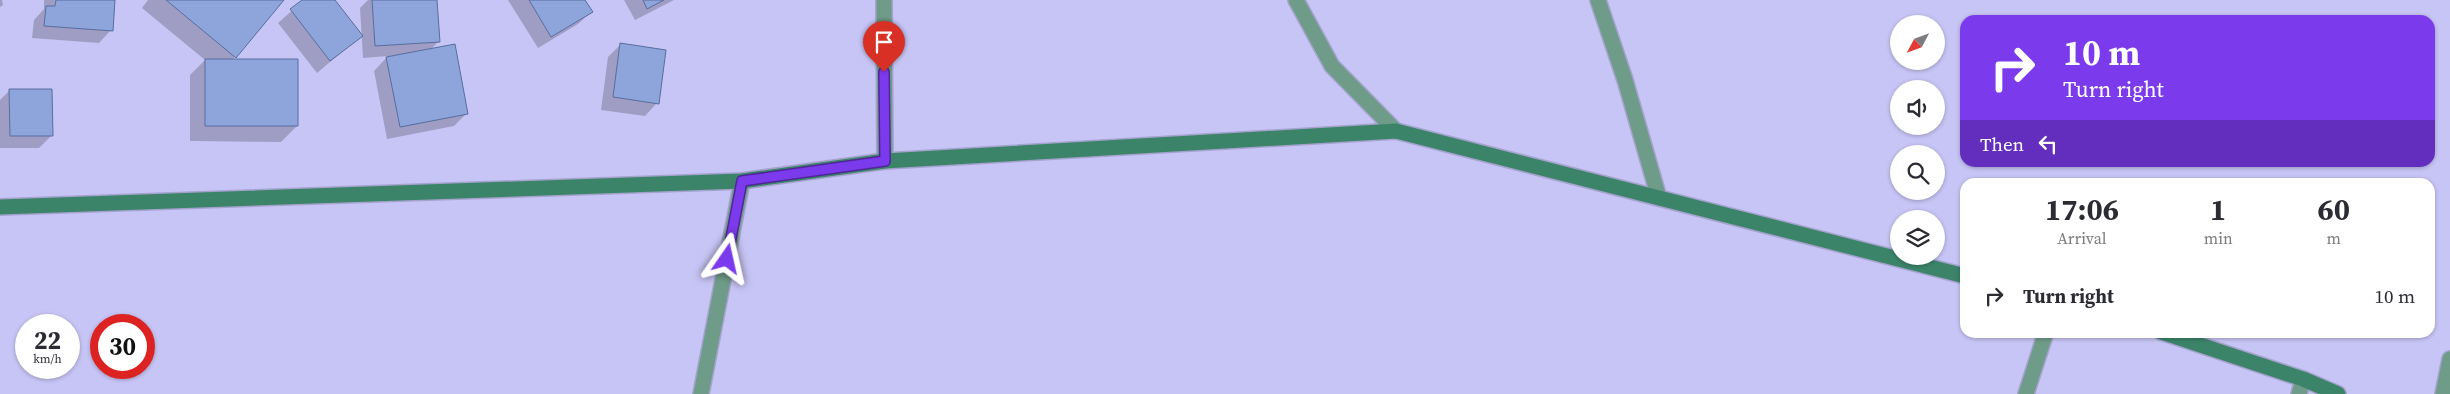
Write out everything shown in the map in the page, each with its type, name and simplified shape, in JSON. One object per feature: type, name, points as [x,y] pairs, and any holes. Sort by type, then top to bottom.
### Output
[{"type":"street","points":[[884,0],[885,161]]},
{"type":"street","points":[[1598,0],[1625,80],[1660,198]]},
{"type":"street","points":[[1297,1],[1332,66],[1396,131]]},
{"type":"street","points":[[0,207],[742,181],[885,161],[1396,131],[1960,275]]},
{"type":"street","points":[[701,394],[742,181]]},
{"type":"street","points":[[2026,394],[2044,338]]},
{"type":"street","points":[[2178,338],[2303,379],[2338,394]]},
{"type":"street","points":[[2443,394],[2450,359]]},
{"type":"street","points":[[2299,394],[2303,379]]},
{"type":"building","points":[[56,0],[115,0],[113,31],[44,26],[46,6],[55,6]]},
{"type":"building","points":[[166,0],[284,0],[236,58]]},
{"type":"building","points":[[302,0],[335,0],[363,36],[330,61],[290,9]]},
{"type":"building","points":[[372,0],[437,0],[440,42],[375,46]]},
{"type":"building","points":[[529,0],[585,0],[593,12],[551,37]]},
{"type":"building","points":[[643,0],[664,0],[647,9]]},
{"type":"building","points":[[620,43],[666,50],[659,104],[613,97]]},
{"type":"building","points":[[455,44],[468,114],[400,127],[386,57]]},
{"type":"building","points":[[205,59],[298,59],[298,126],[205,126]]},
{"type":"building","points":[[9,89],[52,89],[53,136],[10,136]]},
{"type":"route","points":[[727,259],[742,181],[885,161],[884,72]]}]
